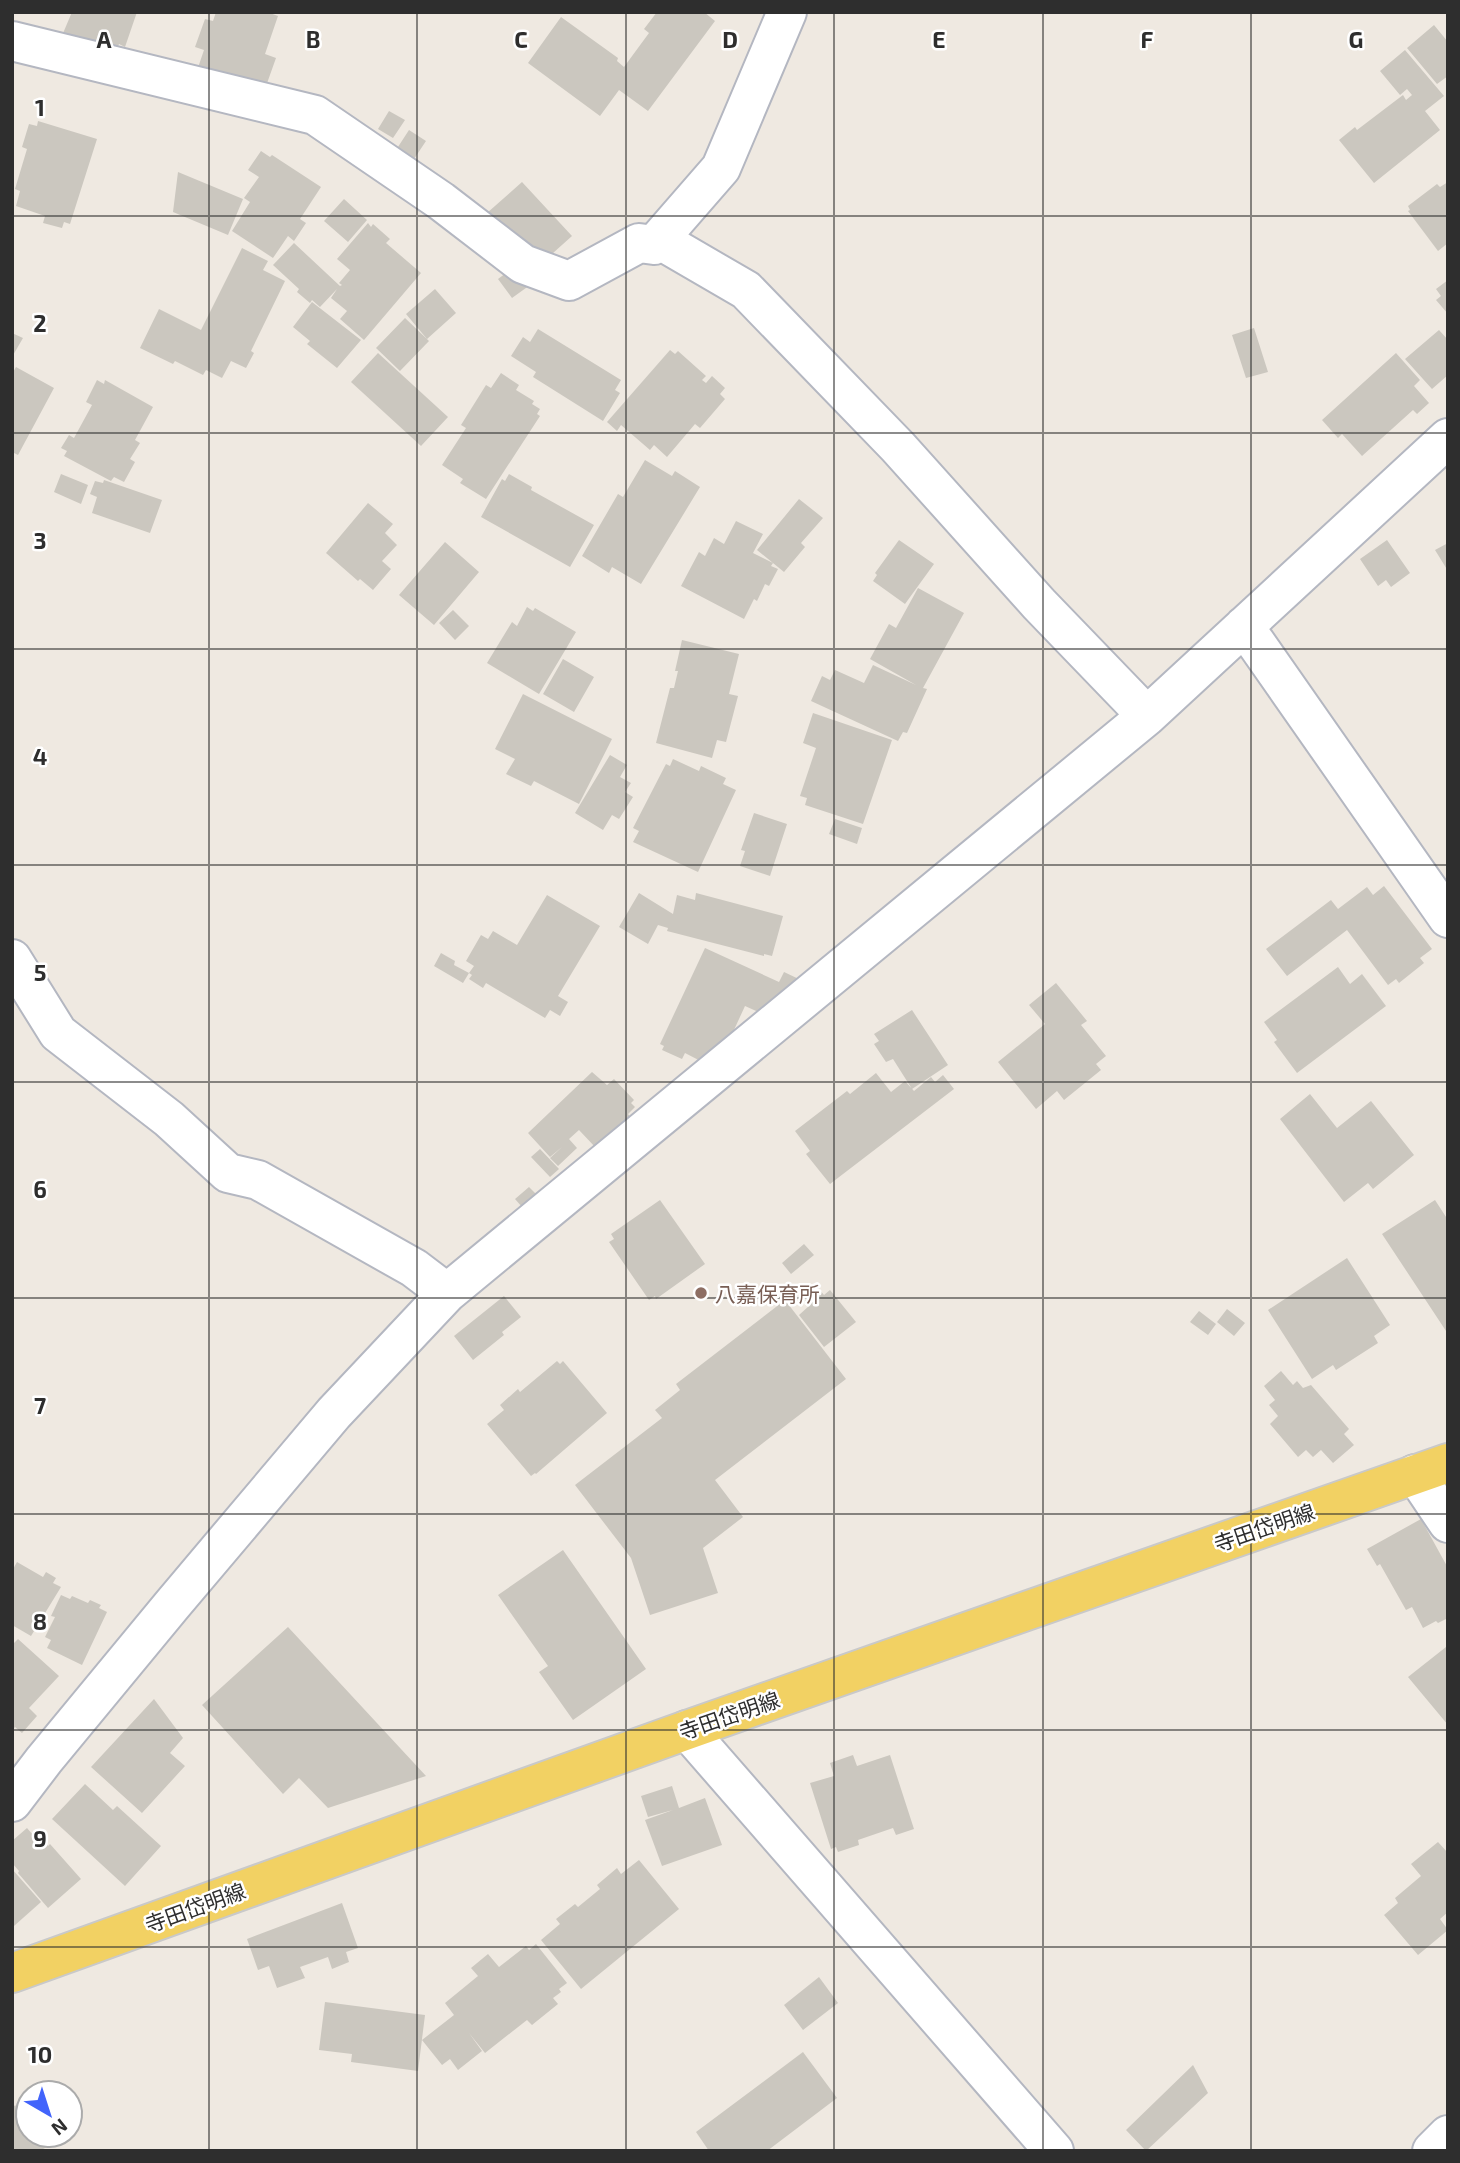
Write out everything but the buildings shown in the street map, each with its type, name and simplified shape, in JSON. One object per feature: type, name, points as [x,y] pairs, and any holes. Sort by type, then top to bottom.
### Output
[{"type":"main road","name":"寺田岱明線","points":[[12,1973],[687,1730],[1431,1468]]},
{"type":"street","points":[[12,41],[315,115],[441,201],[523,264],[569,281],[639,243],[654,244],[660,240],[721,168],[787,12]]},
{"type":"street","points":[[660,240],[746,290],[898,447],[1039,604],[1147,716]]},
{"type":"street","points":[[12,1802],[163,1615],[334,1413],[447,1293],[1147,716],[1448,438]]},
{"type":"street","points":[[1244,626],[1448,919]]},
{"type":"street","points":[[12,959],[58,1033],[169,1119],[228,1172],[258,1180],[414,1268],[447,1293]]},
{"type":"street","points":[[1431,1468],[1448,1523]]},
{"type":"street","points":[[687,1730],[1054,2151]]},
{"type":"street","points":[[1432,2151],[1448,2135]]},
{"type":"place","name":"八嘉保育所","points":[[701,1293]]}]
